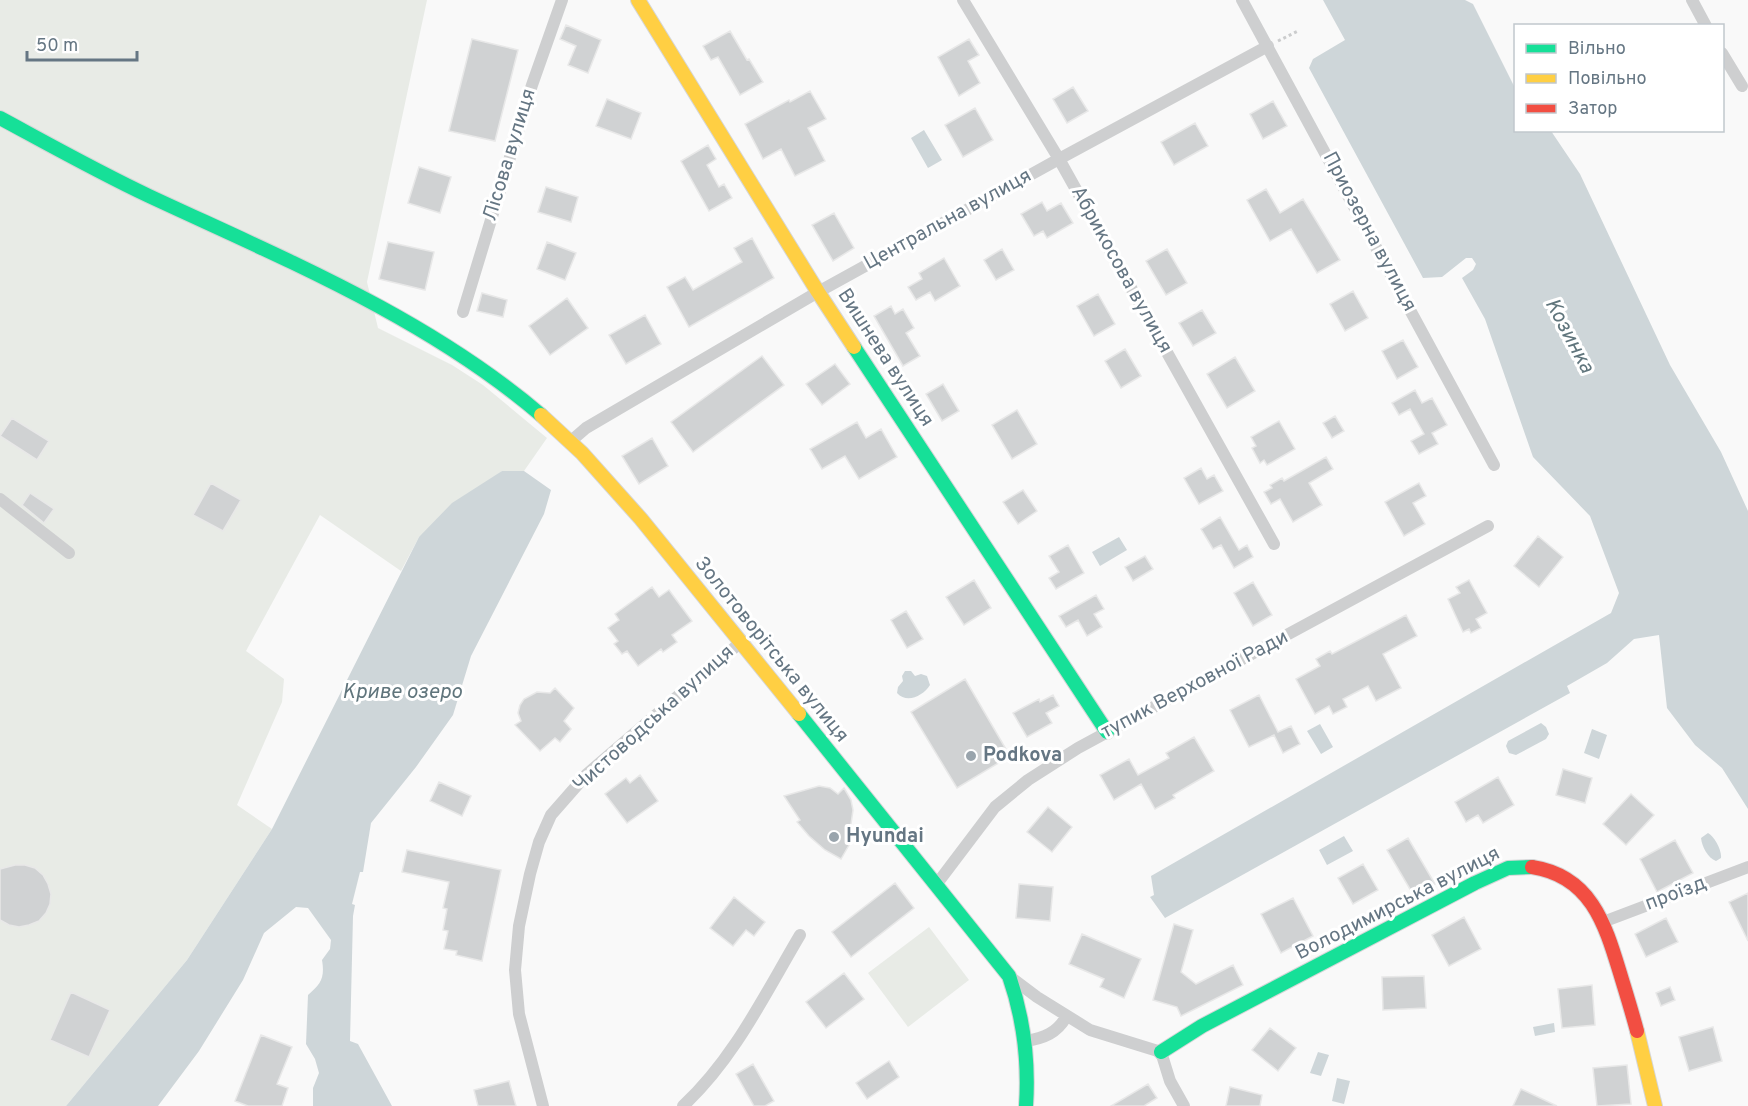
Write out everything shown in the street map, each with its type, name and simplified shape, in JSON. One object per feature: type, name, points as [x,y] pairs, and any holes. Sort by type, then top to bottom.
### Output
[{"type":"street","name":"Лісова вулиця","points":[[463,312],[528,96],[562,0]]},
{"type":"street","name":"Вишнева вулиця","points":[[638,0],[818,292],[1107,732]]},
{"type":"street","name":"Абрикосова вулиця","points":[[963,0],[1059,159],[1274,544]]},
{"type":"street","name":"Приозерна вулиця","points":[[1242,0],[1494,465]]},
{"type":"street","points":[[1692,0],[1705,24]]},
{"type":"street","name":"Центральна вулиця","points":[[571,441],[586,428],[818,292],[1268,46]]},
{"type":"street","points":[[1724,56],[1742,86]]},
{"type":"street","name":"Золотоворітська вулиця","points":[[0,118],[98,171],[285,259],[401,319],[482,368],[517,394],[571,441],[627,503],[1009,976],[1066,1017],[1096,1033],[1161,1052]]},
{"type":"street","points":[[0,499],[69,553]]},
{"type":"street","name":"тупик Верховної Ради","points":[[936,885],[995,807],[1028,780],[1078,748],[1488,526]]},
{"type":"street","name":"Чистоводська вулиця","points":[[543,1106],[519,1014],[515,970],[519,926],[539,842],[551,815],[587,774],[741,642]]},
{"type":"street","name":"Володимирська вулиця","points":[[1161,1052],[1202,1026],[1475,883],[1514,866],[1539,869],[1574,882],[1590,899],[1603,922],[1629,1006],[1655,1106]]},
{"type":"street","name":"проїзд","points":[[1603,922],[1748,867]]},
{"type":"street","points":[[683,1106],[701,1090],[730,1053],[800,935]]},
{"type":"street","name":"Золотоворітська вулиця","points":[[1009,976],[1020,1003],[1026,1041],[1026,1106]]},
{"type":"street","points":[[1026,1041],[1053,1033],[1066,1017]]},
{"type":"street","points":[[1161,1052],[1170,1081],[1184,1106]]},
{"type":"path","points":[[1268,46],[1298,31]]},
{"type":"shaded area","points":[[0,0],[427,0],[367,282],[378,328],[452,365],[483,385],[547,438],[524,471],[502,471],[419,537],[401,571],[320,515],[246,651],[284,679],[282,702],[237,805],[272,829],[187,960],[66,1106],[0,1106]]},
{"type":"shaded area","points":[[929,927],[969,980],[908,1027],[868,973]]},
{"type":"water","name":"Козинка","points":[[1323,0],[1465,0],[1473,4],[1514,86],[1514,132],[1552,132],[1580,174],[1670,365],[1721,452],[1748,511],[1748,809],[1722,768],[1695,745],[1667,708],[1659,635],[1634,639],[1607,663],[1567,686],[1570,693],[1165,918],[1150,897],[1154,895],[1151,876],[1611,613],[1619,593],[1590,516],[1533,457],[1485,319],[1462,278],[1473,270],[1476,264],[1472,258],[1466,258],[1442,277],[1423,278],[1309,68],[1313,59],[1345,40]]},
{"type":"water","points":[[924,130],[942,160],[928,168],[911,138]]},
{"type":"water","name":"Криве озеро","points":[[502,471],[524,471],[551,490],[544,514],[471,656],[453,715],[416,767],[371,823],[363,872],[360,872],[352,904],[355,905],[350,1041],[358,1044],[392,1106],[313,1106],[313,1088],[319,1073],[315,1059],[306,1044],[308,995],[321,980],[322,960],[330,949],[331,940],[308,908],[296,907],[264,933],[243,980],[199,1051],[158,1106],[66,1106],[187,960],[272,829],[419,537],[452,503]]},
{"type":"water","points":[[1119,537],[1127,550],[1100,566],[1092,552]]},
{"type":"water","points":[[905,671],[911,671],[915,676],[921,674],[927,676],[930,685],[915,697],[901,696],[897,693]]},
{"type":"water","points":[[1541,723],[1549,734],[1546,739],[1516,755],[1509,753],[1506,746],[1508,741]]},
{"type":"water","points":[[1320,724],[1333,747],[1321,754],[1307,731]]},
{"type":"water","points":[[1592,729],[1607,735],[1599,759],[1584,753]]},
{"type":"water","points":[[1708,833],[1715,840],[1720,851],[1721,858],[1716,861],[1708,855],[1701,838]]},
{"type":"water","points":[[1344,836],[1353,851],[1327,865],[1319,850]]},
{"type":"water","points":[[1554,1023],[1555,1032],[1535,1036],[1533,1027]]},
{"type":"water","points":[[1318,1052],[1329,1055],[1321,1076],[1310,1073]]},
{"type":"water","points":[[1337,1078],[1350,1081],[1344,1104],[1332,1101]]},
{"type":"building","points":[[566,25],[601,40],[588,73],[568,65],[576,46],[560,39]]},
{"type":"building","points":[[730,31],[763,82],[740,95],[718,57],[711,60],[703,46]]},
{"type":"building","points":[[472,39],[518,50],[495,141],[449,131]]},
{"type":"building","points":[[969,39],[979,55],[968,61],[980,83],[959,96],[938,57]]},
{"type":"building","points":[[1073,87],[1088,111],[1067,123],[1053,99]]},
{"type":"building","points":[[810,91],[826,119],[808,128],[825,161],[795,176],[781,149],[763,159],[745,124]]},
{"type":"building","points":[[607,99],[641,113],[631,139],[596,126]]},
{"type":"building","points":[[1273,101],[1287,126],[1263,139],[1250,114]]},
{"type":"building","points":[[975,108],[993,140],[963,157],[945,125]]},
{"type":"building","points":[[1195,123],[1208,146],[1174,165],[1161,142]]},
{"type":"building","points":[[708,145],[716,159],[707,165],[719,187],[724,184],[732,198],[709,211],[681,161]]},
{"type":"building","points":[[419,167],[451,177],[440,213],[408,203]]},
{"type":"building","points":[[546,187],[578,197],[571,222],[538,212]]},
{"type":"building","points":[[1266,189],[1280,213],[1303,199],[1340,260],[1317,273],[1291,229],[1270,241],[1247,200]]},
{"type":"building","points":[[1042,202],[1047,211],[1061,203],[1073,223],[1047,238],[1043,231],[1034,236],[1021,214]]},
{"type":"building","points":[[834,213],[854,248],[833,261],[812,225]]},
{"type":"building","points":[[752,238],[774,278],[689,327],[667,287],[685,277],[693,290],[742,262],[734,248]]},
{"type":"building","points":[[388,242],[434,252],[425,290],[379,279]]},
{"type":"building","points":[[547,242],[576,253],[565,280],[537,269]]},
{"type":"building","points":[[1002,249],[1014,270],[996,280],[984,260]]},
{"type":"building","points":[[1167,249],[1187,283],[1166,295],[1146,261]]},
{"type":"building","points":[[944,258],[960,286],[935,301],[930,292],[916,300],[908,287],[922,279],[919,273]]},
{"type":"building","points":[[1353,291],[1368,318],[1345,331],[1330,304]]},
{"type":"building","points":[[482,293],[507,300],[503,317],[477,311]]},
{"type":"building","points":[[1098,294],[1115,324],[1094,336],[1077,306]]},
{"type":"building","points":[[567,298],[588,328],[550,355],[529,326]]},
{"type":"building","points":[[891,306],[895,314],[903,309],[914,328],[906,333],[920,356],[903,366],[874,316]]},
{"type":"building","points":[[1202,310],[1216,333],[1193,346],[1179,323]]},
{"type":"building","points":[[645,315],[661,344],[626,364],[609,335]]},
{"type":"building","points":[[1403,340],[1418,367],[1397,379],[1382,351]]},
{"type":"building","points":[[1125,349],[1141,376],[1121,388],[1105,361]]},
{"type":"building","points":[[762,356],[784,385],[693,452],[671,422]]},
{"type":"building","points":[[1235,357],[1255,391],[1227,408],[1207,374]]},
{"type":"building","points":[[835,364],[850,384],[822,405],[806,384]]},
{"type":"building","points":[[943,384],[959,411],[942,421],[926,394]]},
{"type":"building","points":[[1415,390],[1422,403],[1432,398],[1447,425],[1432,433],[1438,444],[1419,454],[1411,441],[1424,434],[1410,409],[1399,415],[1392,403]]},
{"type":"building","points":[[1017,410],[1037,444],[1012,459],[992,425]]},
{"type":"building","points":[[1335,416],[1344,431],[1332,438],[1323,423]]},
{"type":"building","points":[[12,418],[49,441],[37,460],[0,436]]},
{"type":"building","points":[[1279,421],[1295,449],[1267,465],[1264,460],[1260,463],[1252,448],[1256,446],[1251,437]]},
{"type":"building","points":[[857,422],[866,438],[881,429],[897,457],[859,479],[845,456],[822,469],[810,449]]},
{"type":"building","points":[[652,438],[668,466],[639,484],[622,456]]},
{"type":"building","points":[[1326,457],[1333,469],[1309,483],[1322,505],[1293,522],[1280,499],[1271,504],[1264,492],[1272,488],[1270,485],[1282,478],[1284,481]]},
{"type":"building","points":[[1201,468],[1207,479],[1214,475],[1223,491],[1199,504],[1184,478]]},
{"type":"building","points":[[211,483],[241,500],[223,531],[193,515]]},
{"type":"building","points":[[1419,483],[1426,496],[1413,503],[1425,524],[1404,536],[1385,502]]},
{"type":"building","points":[[1023,490],[1037,511],[1018,524],[1003,502]]},
{"type":"building","points":[[30,493],[54,509],[44,523],[22,505]]},
{"type":"building","points":[[1220,517],[1239,550],[1247,545],[1253,557],[1234,568],[1221,545],[1213,549],[1201,529]]},
{"type":"building","points":[[1538,536],[1563,557],[1539,587],[1514,566]]},
{"type":"building","points":[[1068,545],[1084,573],[1056,589],[1049,578],[1059,572],[1049,556]]},
{"type":"building","points":[[1145,556],[1153,569],[1133,581],[1125,567]]},
{"type":"building","points":[[974,580],[991,608],[964,625],[946,597]]},
{"type":"building","points":[[1469,580],[1487,613],[1476,619],[1481,628],[1471,633],[1469,629],[1463,632],[1448,599],[1460,593],[1456,587]]},
{"type":"building","points":[[1253,582],[1272,615],[1253,626],[1234,593]]},
{"type":"building","points":[[652,587],[659,597],[669,590],[692,621],[672,635],[677,642],[663,652],[661,649],[638,666],[627,651],[622,654],[614,644],[618,641],[608,628],[619,620],[615,614]]},
{"type":"building","points":[[1096,595],[1104,609],[1094,614],[1102,627],[1087,636],[1078,620],[1066,627],[1059,616]]},
{"type":"building","points":[[906,611],[923,639],[907,648],[891,620]]},
{"type":"building","points":[[1406,615],[1417,636],[1383,654],[1401,688],[1376,701],[1368,686],[1343,699],[1347,707],[1333,714],[1329,706],[1315,714],[1296,679],[1320,666],[1316,659],[1330,651],[1332,654]]},
{"type":"building","points":[[965,679],[1010,756],[957,788],[911,712]]},
{"type":"building","points":[[555,688],[574,708],[564,721],[571,729],[560,742],[555,738],[540,751],[515,725],[521,721],[518,713],[524,699],[537,692],[550,693]]},
{"type":"building","points":[[1053,695],[1059,706],[1046,713],[1052,723],[1027,737],[1013,713],[1039,699],[1040,702]]},
{"type":"building","points":[[1259,695],[1278,732],[1291,726],[1300,744],[1283,753],[1274,735],[1249,747],[1230,710]]},
{"type":"building","points":[[1194,737],[1214,771],[1173,795],[1175,798],[1155,809],[1141,784],[1114,800],[1100,775],[1129,759],[1138,775],[1169,758],[1166,753]]},
{"type":"building","points":[[1563,769],[1592,778],[1585,803],[1556,795]]},
{"type":"building","points":[[640,775],[658,801],[627,823],[605,794],[626,778],[630,783]]},
{"type":"building","points":[[1498,777],[1514,805],[1483,823],[1478,815],[1466,822],[1455,802]]},
{"type":"building","points":[[439,782],[471,796],[462,816],[430,801]]},
{"type":"building","points":[[819,786],[830,788],[838,794],[844,788],[851,800],[853,810],[850,831],[856,833],[841,859],[825,850],[809,836],[797,822],[800,820],[784,796]]},
{"type":"building","points":[[1631,794],[1654,815],[1626,845],[1603,824]]},
{"type":"building","points":[[1048,807],[1072,827],[1052,852],[1027,832]]},
{"type":"building","points":[[1408,838],[1435,884],[1414,896],[1387,850]]},
{"type":"building","points":[[1675,840],[1693,873],[1657,892],[1640,859]]},
{"type":"building","points":[[407,850],[501,870],[482,961],[456,955],[457,951],[444,949],[448,931],[443,930],[447,909],[443,908],[449,882],[402,872]]},
{"type":"building","points":[[1363,864],[1378,890],[1353,904],[1338,878]]},
{"type":"building","points":[[15,865],[35,868],[43,875],[51,894],[46,913],[39,921],[19,927],[0,920],[0,869]]},
{"type":"building","points":[[895,883],[914,908],[851,957],[832,932]]},
{"type":"building","points":[[1019,884],[1053,887],[1050,921],[1016,918]]},
{"type":"building","points":[[1748,893],[1748,941],[1729,902]]},
{"type":"building","points":[[734,897],[765,922],[754,936],[746,930],[733,946],[710,928]]},
{"type":"building","points":[[1293,898],[1313,936],[1281,953],[1261,914]]},
{"type":"building","points":[[1464,917],[1481,949],[1449,966],[1432,935]]},
{"type":"building","points":[[1666,918],[1678,942],[1646,957],[1635,934]]},
{"type":"building","points":[[1174,924],[1193,930],[1181,972],[1196,984],[1233,965],[1243,985],[1181,1016],[1177,1007],[1153,1000]]},
{"type":"building","points":[[1082,934],[1141,959],[1124,998],[1100,987],[1104,979],[1069,964]]},
{"type":"building","points":[[844,973],[864,999],[826,1028],[806,1002]]},
{"type":"building","points":[[1424,976],[1426,1008],[1383,1010],[1382,977]]},
{"type":"building","points":[[1592,985],[1595,1025],[1562,1028],[1558,989]]},
{"type":"building","points":[[1670,987],[1675,1000],[1661,1006],[1656,993]]},
{"type":"building","points":[[71,992],[110,1010],[89,1057],[50,1040]]},
{"type":"building","points":[[1713,1027],[1722,1061],[1689,1071],[1679,1037]]},
{"type":"building","points":[[1270,1028],[1296,1048],[1278,1071],[1252,1050]]},
{"type":"building","points":[[261,1035],[292,1047],[277,1084],[288,1088],[282,1106],[248,1106],[235,1101]]},
{"type":"building","points":[[889,1061],[899,1077],[867,1099],[856,1083]]},
{"type":"building","points":[[753,1064],[774,1101],[765,1106],[754,1106],[736,1074]]},
{"type":"building","points":[[1627,1065],[1631,1104],[1597,1106],[1593,1068]]},
{"type":"building","points":[[509,1081],[516,1106],[478,1106],[474,1090]]},
{"type":"building","points":[[1148,1084],[1157,1098],[1144,1106],[1111,1106]]},
{"type":"building","points":[[1230,1087],[1262,1095],[1260,1106],[1226,1106]]},
{"type":"building","points":[[1521,1089],[1557,1106],[1513,1106]]},
{"type":"traffic: fast","points":[[0,118],[149,196],[353,292],[450,348],[497,380],[541,415]]},
{"type":"traffic: fast","points":[[854,347],[1107,732]]},
{"type":"traffic: fast","points":[[799,714],[1009,976],[1024,1040],[1027,1073],[1026,1106]]},
{"type":"traffic: fast","points":[[1161,1052],[1202,1026],[1475,883],[1508,868],[1532,867]]},
{"type":"traffic: slow","points":[[638,0],[854,347]]},
{"type":"traffic: slow","points":[[541,415],[582,453],[641,519],[799,714]]},
{"type":"traffic: slow","points":[[1637,1031],[1655,1106]]},
{"type":"traffic: jam","points":[[1532,867],[1552,872],[1569,880],[1592,905],[1608,937],[1637,1031]]},
{"type":"place","name":"Podkova","points":[[971,756]]},
{"type":"place","name":"Hyundai","points":[[834,837]]}]
